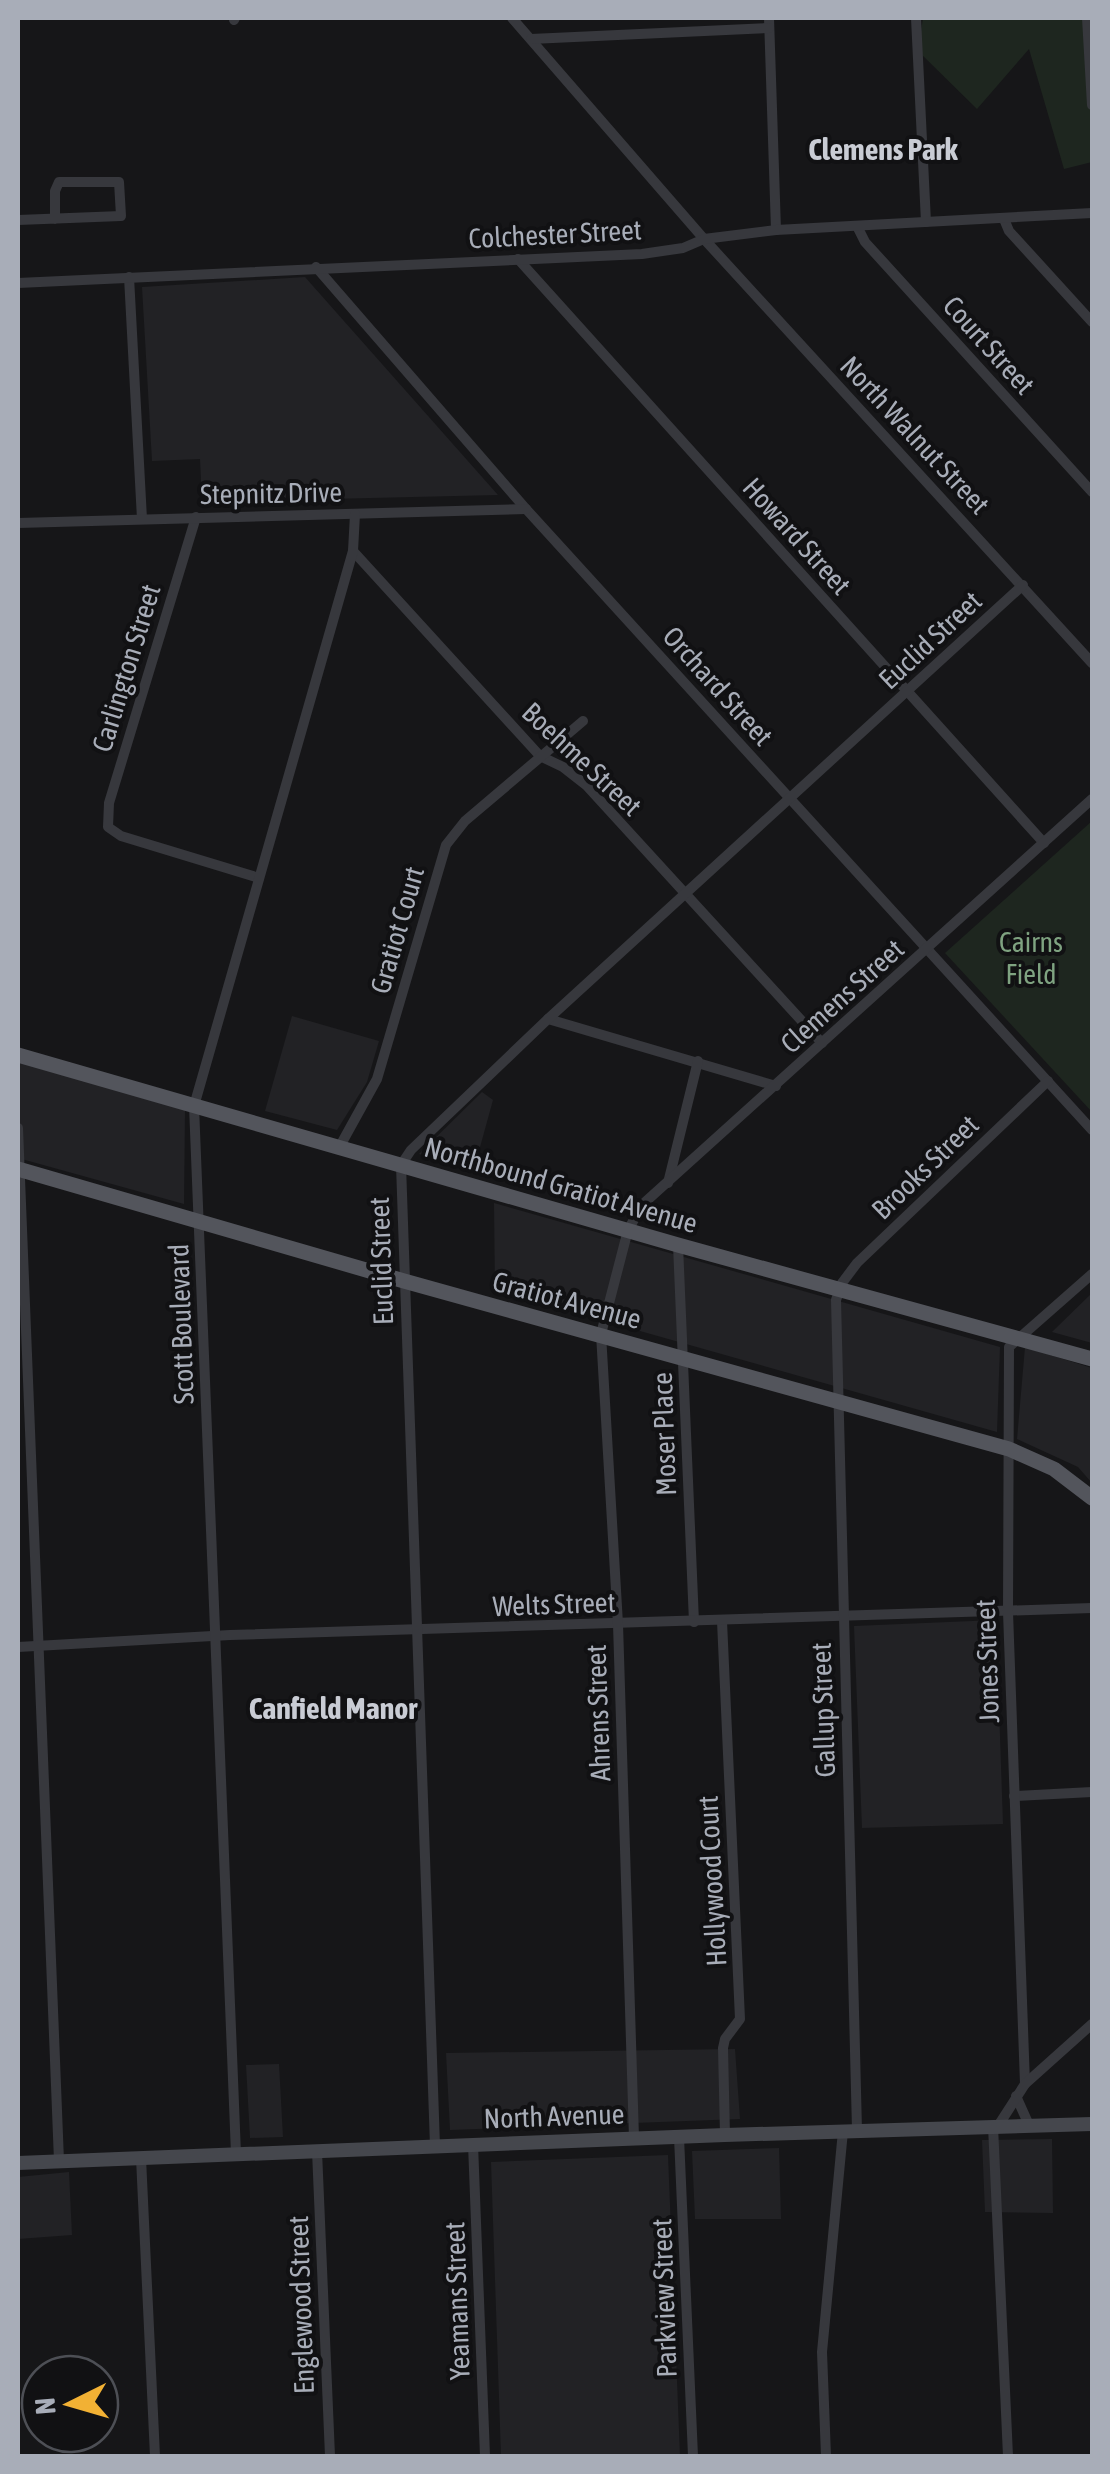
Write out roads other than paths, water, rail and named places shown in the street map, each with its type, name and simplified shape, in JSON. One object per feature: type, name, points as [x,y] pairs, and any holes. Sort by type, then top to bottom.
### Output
[{"type":"main road","name":"Northbound Gratiot Avenue","points":[[18,1055],[678,1245],[1092,1358]]},
{"type":"main road","name":"Gratiot Avenue","points":[[18,1169],[1009,1449],[1054,1469],[1092,1498]]},
{"type":"main road","name":"North Avenue","points":[[18,2163],[1092,2124]]},
{"type":"street","name":"North Walnut Street","points":[[512,18],[704,238],[1092,663]]},
{"type":"street","points":[[916,18],[926,222]]},
{"type":"street","points":[[1087,18],[1092,104]]},
{"type":"street","points":[[531,39],[769,23],[776,230]]},
{"type":"street","points":[[18,220],[56,219],[121,216],[118,182],[59,182],[55,191],[56,219]]},
{"type":"street","name":"Colchester Street","points":[[18,283],[642,254],[683,248],[704,238],[776,230],[1092,213]]},
{"type":"street","points":[[1004,219],[1009,231],[1092,322]]},
{"type":"street","name":"Court Street","points":[[857,226],[865,242],[1092,492]]},
{"type":"street","name":"Howard Street","points":[[518,259],[1044,843]]},
{"type":"street","name":"Orchard Street","points":[[316,267],[526,508],[1092,1130]]},
{"type":"street","points":[[129,277],[142,519]]},
{"type":"street","name":"Stepnitz Drive","points":[[18,523],[526,508]]},
{"type":"street","name":"Scott Boulevard","points":[[236,2154],[229,2058],[217,1636],[194,1106],[353,551],[355,514]]},
{"type":"street","name":"Carlington Street","points":[[196,518],[109,803],[108,827],[121,836],[259,878]]},
{"type":"street","name":"Boehme Street","points":[[353,551],[540,756],[564,767],[586,785],[822,1043]]},
{"type":"street","name":"Euclid Street","points":[[435,2146],[401,1165],[411,1150],[548,1019],[1023,585]]},
{"type":"street","name":"Gratiot Court","points":[[340,1146],[378,1079],[446,845],[465,821],[584,721]]},
{"type":"street","name":"Clemens Street","points":[[628,1230],[644,1204],[1092,799]]},
{"type":"street","points":[[548,1019],[776,1086]]},
{"type":"street","points":[[668,1184],[698,1062]]},
{"type":"street","name":"Brooks Street","points":[[839,1290],[856,1263],[1048,1080]]},
{"type":"street","points":[[18,1128],[59,2161]]},
{"type":"street","name":"Ahrens Street","points":[[628,1230],[601,1334],[618,1624],[634,2138]]},
{"type":"street","name":"Moser Place","points":[[678,1245],[694,1622]]},
{"type":"street","points":[[1019,1338],[1092,1274]]},
{"type":"street","name":"Gallup Street","points":[[826,2456],[823,2337],[850,2130],[836,1310],[839,1290]]},
{"type":"street","name":"Jones Street","points":[[1019,1338],[1009,1347],[1008,1612],[1025,2084]]},
{"type":"street","name":"Welts Street","points":[[18,1647],[217,1636],[1092,1608]]},
{"type":"street","name":"Hollywood Court","points":[[722,1621],[740,2019],[723,2048],[725,2135]]},
{"type":"street","points":[[1014,1796],[1092,1792]]},
{"type":"street","points":[[1008,2456],[996,2126],[1025,2084],[1092,2024]]},
{"type":"street","points":[[1016,2096],[1029,2125]]},
{"type":"street","name":"Parkview Street","points":[[680,2137],[694,2456]]},
{"type":"street","name":"Yeamans Street","points":[[473,2144],[485,2456]]},
{"type":"street","name":"Englewood Street","points":[[316,2151],[330,2456]]},
{"type":"street","points":[[141,2158],[155,2456]]},
{"type":"district","name":"Clemens Park","points":[[883,149]]},
{"type":"district","name":"Canfield Manor","points":[[333,1708]]},
{"type":"park label","name":"Cairns Field","points":[[1031,958]]}]
